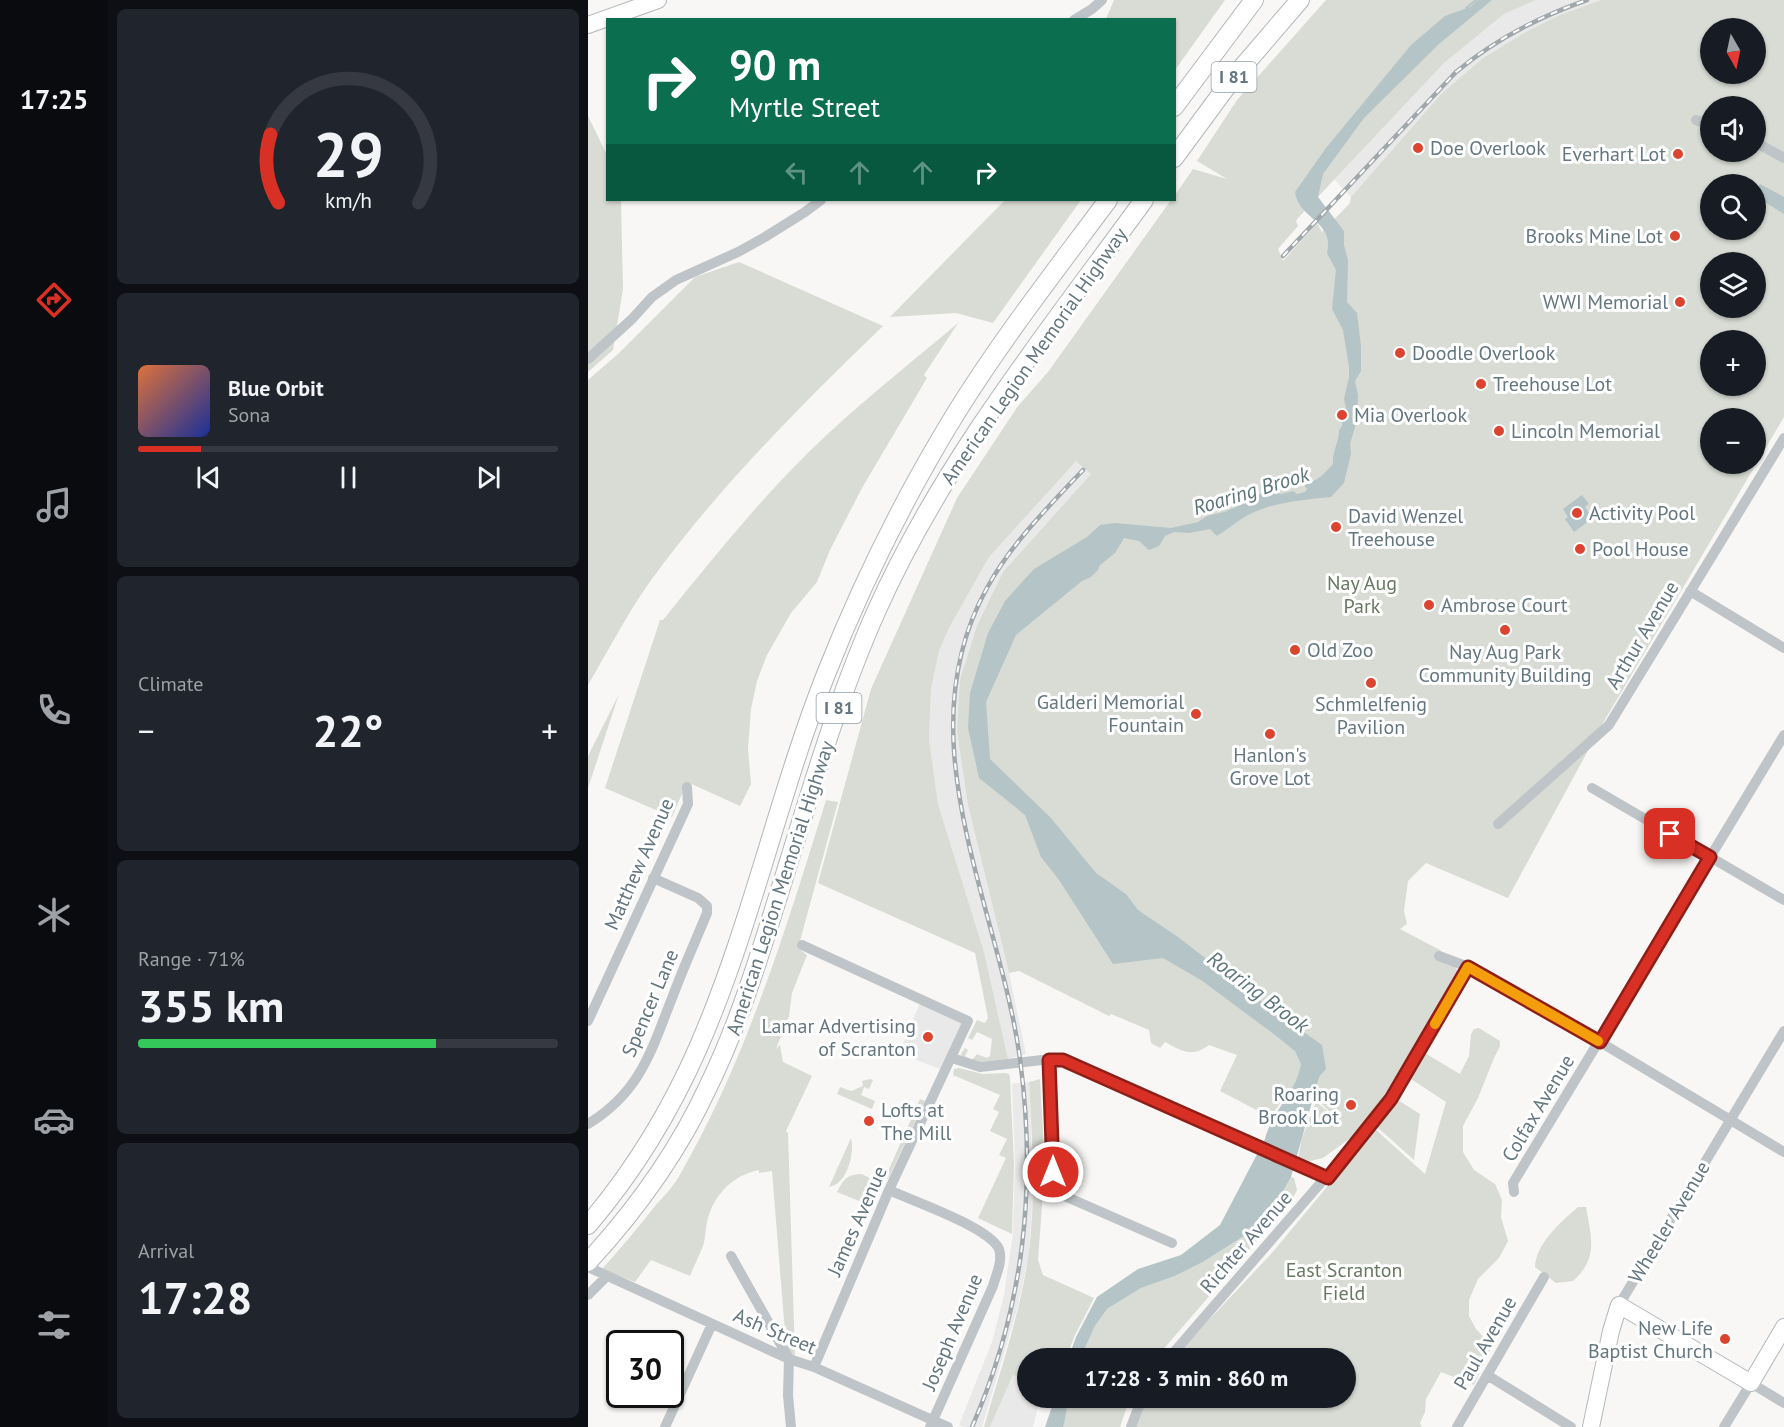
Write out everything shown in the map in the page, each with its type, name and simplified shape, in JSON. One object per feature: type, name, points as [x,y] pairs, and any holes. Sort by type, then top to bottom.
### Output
[{"type":"highway","name":"I 81","points":[[1176,105],[1254,0]]},
{"type":"highway","name":"I 81","points":[[1176,155],[1233,78],[1300,0]]},
{"type":"highway","name":"American Legion Memorial Highway","points":[[588,1225],[623,1181],[646,1147],[672,1103],[698,1050],[726,978],[825,676],[855,604],[887,537],[939,442],[976,382],[1106,201]]},
{"type":"highway","name":"American Legion Memorial Highway","points":[[594,1256],[619,1228],[672,1154],[722,1059],[748,989],[853,668],[903,555],[937,493],[983,422],[1143,201]]},
{"type":"main road","points":[[608,18],[658,0]]},
{"type":"main road","points":[[588,25],[606,19]]},
{"type":"main road","points":[[1619,1305],[1751,1383],[1784,1327]]},
{"type":"main road","name":"Wheeler Avenue","points":[[1591,1427],[1611,1331],[1619,1305]]},
{"type":"street","points":[[1077,18],[1102,0]]},
{"type":"street","points":[[1696,120],[1700,121]]},
{"type":"street","points":[[1766,148],[1784,158]]},
{"type":"street","points":[[588,359],[632,320],[651,297],[676,280],[765,237],[820,201]]},
{"type":"street","name":"Arthur Avenue","points":[[1498,824],[1609,725],[1784,438]]},
{"type":"street","points":[[1690,591],[1784,648]]},
{"type":"street","name":"Colfax Avenue","points":[[1514,1192],[1513,1184],[1784,735]]},
{"type":"street","name":"Matthew Avenue","points":[[588,1021],[688,804],[687,787]]},
{"type":"street","points":[[1592,788],[1784,900]]},
{"type":"street","name":"Spencer Lane","points":[[588,1124],[600,1117],[625,1095],[645,1066],[707,913],[707,906],[698,898],[653,878]]},
{"type":"street","name":"James Avenue","points":[[802,945],[968,1021],[890,1190],[814,1367]]},
{"type":"street","points":[[1439,956],[1468,967],[1600,1042],[1784,1152]]},
{"type":"street","name":"Richter Avenue","points":[[1178,1348],[1328,1178],[1391,1099],[1468,967]]},
{"type":"street","name":"Wheeler Avenue","points":[[1619,1305],[1784,1031]]},
{"type":"street","points":[[952,1058],[980,1067],[1063,1060],[1328,1178]]},
{"type":"street","points":[[1049,1060],[1053,1188],[1060,1194],[1172,1243]]},
{"type":"street","name":"Joseph Avenue","points":[[890,1190],[976,1228],[990,1238],[999,1250],[1000,1263],[993,1286],[932,1423]]},
{"type":"street","points":[[731,1256],[789,1359],[788,1395],[791,1427]]},
{"type":"street","name":"Ash Street","points":[[588,1267],[789,1359],[814,1367],[932,1423],[948,1427]]},
{"type":"street","points":[[588,1295],[607,1276]]},
{"type":"street","name":"Paul Avenue","points":[[1457,1427],[1544,1277]]},
{"type":"street","points":[[665,1427],[712,1324]]},
{"type":"street","points":[[1487,1375],[1571,1427]]},
{"type":"street","points":[[1724,1427],[1751,1383],[1784,1403]]},
{"type":"street","points":[[1131,1427],[1138,1408]]},
{"type":"shaded area","points":[[1478,0],[1492,0],[1439,44],[1364,118],[1323,174],[1318,197],[1344,231],[1344,245],[1348,260],[1347,302],[1357,313],[1361,346],[1361,371],[1355,381],[1358,395],[1357,420],[1350,444],[1351,454],[1344,483],[1331,497],[1288,502],[1268,507],[1248,515],[1217,536],[1210,529],[1189,533],[1174,532],[1165,536],[1159,546],[1149,550],[1139,541],[1124,538],[1115,553],[1100,565],[1091,577],[1082,581],[1016,635],[986,702],[990,759],[1051,818],[1096,873],[1126,894],[1138,910],[1178,937],[1322,1045],[1326,1069],[1319,1077],[1291,1177],[1272,1211],[1249,1233],[1203,1262],[1175,1276],[1141,1288],[1107,1309],[1095,1326],[1085,1348],[1072,1348],[1097,1297],[1138,1269],[1181,1255],[1220,1225],[1273,1119],[1294,1084],[1301,1064],[1295,1051],[1275,1035],[1201,980],[1163,958],[1113,964],[1059,880],[1041,857],[1025,815],[979,778],[968,728],[970,693],[988,633],[1005,601],[1034,569],[1087,537],[1100,525],[1115,523],[1171,528],[1198,522],[1207,516],[1241,505],[1256,495],[1272,491],[1281,494],[1293,491],[1297,494],[1305,492],[1307,489],[1302,483],[1316,480],[1333,464],[1339,430],[1342,426],[1342,415],[1346,408],[1344,399],[1349,377],[1343,330],[1332,309],[1336,270],[1327,253],[1326,234],[1303,209],[1295,192],[1326,148],[1411,45],[1445,16],[1470,7]]},
{"type":"shaded area","points":[[1536,0],[1601,0],[1560,15],[1529,30],[1483,58],[1442,93],[1351,197],[1334,179],[1444,63],[1504,14]]},
{"type":"shaded area","points":[[1766,187],[1784,197],[1784,214],[1766,203]]},
{"type":"shaded area","points":[[1076,460],[1091,474],[1003,572],[957,732],[968,805],[1009,973],[1026,1054],[1008,1059],[984,952],[938,804],[929,739],[931,689],[939,651],[949,628],[989,557]]},
{"type":"shaded area","name":"Activity Pool","points":[[1582,495],[1589,504],[1585,507],[1593,518],[1574,532],[1565,519],[1568,517],[1563,509]]},
{"type":"shaded area","name":"Lamar Advertising of Scranton","points":[[920,1003],[965,1022],[945,1071],[899,1053]]},
{"type":"shaded area","points":[[1029,1082],[1033,1192],[1029,1253],[1018,1306],[982,1427],[963,1427],[959,1425],[992,1342],[1004,1295],[1013,1234],[1015,1163],[1012,1084]]},
{"type":"shaded area","points":[[1013,1375],[1017,1376],[1017,1408],[1038,1408],[1033,1427],[990,1427]]},
{"type":"shaded area","points":[[1052,1408],[1067,1408],[1063,1427],[1045,1427]]},
{"type":"green space","points":[[1114,0],[1225,0],[1176,69],[1176,18],[1106,18]]},
{"type":"green space","name":"Nay Aug Park","points":[[1326,0],[1536,0],[1504,14],[1444,63],[1298,218],[1296,221],[1298,226],[1278,249],[1283,261],[1317,223],[1322,232],[1350,203],[1351,197],[1442,93],[1483,58],[1529,30],[1560,15],[1601,0],[1784,0],[1784,417],[1766,447],[1766,408],[1700,408],[1700,474],[1750,474],[1603,723],[1508,898],[1426,863],[1408,881],[1404,911],[1407,924],[1400,929],[1440,950],[1459,972],[1376,1109],[1356,1134],[1323,1158],[1310,1161],[1298,1159],[1302,1138],[1316,1102],[1339,1120],[1316,1099],[1290,1090],[1270,1117],[1220,1091],[1237,1055],[1209,1045],[1192,1052],[1181,1050],[1165,1042],[1160,1048],[1151,1043],[1149,1030],[1111,1014],[1109,1016],[1019,971],[1009,973],[968,805],[957,732],[960,680],[977,626],[1003,572],[1091,474],[1076,461],[989,557],[949,628],[939,651],[931,689],[929,739],[938,804],[984,952],[1008,1059],[979,1062],[962,1058],[961,1054],[965,1048],[968,1050],[965,1056],[972,1060],[977,1054],[987,1058],[990,1056],[992,1039],[977,1032],[972,1040],[968,1038],[977,1020],[985,1023],[988,1018],[975,953],[818,883],[871,689],[957,498],[1018,406],[1048,372],[1170,201],[1176,201],[1176,194],[1193,169],[1227,179],[1197,161],[1237,100]]},
{"type":"green space","points":[[588,116],[606,153],[606,201],[621,201],[623,289],[613,350],[588,372]]},
{"type":"green space","points":[[1004,201],[1080,201],[993,323],[956,313],[890,317]]},
{"type":"green space","points":[[739,262],[883,326],[760,449],[675,548],[641,595],[588,685],[588,380],[619,353],[695,277]]},
{"type":"green space","points":[[958,323],[924,375],[927,378],[862,488],[830,550],[817,582],[791,613],[767,655],[757,681],[751,709],[748,749],[751,784],[740,806],[687,782],[672,817],[605,788],[660,620],[663,620],[757,507],[810,451]]},
{"type":"green space","points":[[619,694],[588,788],[588,756]]},
{"type":"green space","points":[[826,800],[838,802],[798,948],[807,955],[792,993],[789,1016],[776,1049],[780,1045],[783,1062],[812,1076],[786,1131],[788,1133],[795,1357],[788,1352],[786,1345],[772,1171],[750,1172],[727,1186],[721,1193],[711,1209],[703,1246],[690,1276],[651,1260],[635,1282],[602,1269],[676,1182],[724,1088],[780,945]]},
{"type":"green space","name":"East Scranton Field","points":[[1479,1028],[1500,1041],[1500,1046],[1478,1098],[1463,1126],[1463,1152],[1474,1170],[1495,1184],[1502,1200],[1501,1217],[1508,1241],[1499,1258],[1478,1279],[1469,1300],[1469,1316],[1476,1329],[1492,1346],[1474,1385],[1441,1372],[1426,1399],[1425,1412],[1420,1423],[1422,1427],[1132,1427],[1141,1408],[1356,1408],[1356,1348],[1182,1348],[1272,1253],[1375,1129],[1425,1174],[1446,1102],[1408,1077],[1423,1052],[1460,1074],[1469,1056],[1471,1034],[1474,1029]]},
{"type":"green space","points":[[959,1068],[983,1074],[1009,1074],[1014,1164],[1012,1234],[978,1218],[1006,1158],[999,1155],[1007,1139],[990,1131],[999,1112],[993,1109],[1000,1095],[953,1075],[954,1069]]},
{"type":"green space","points":[[1040,1079],[1045,1166],[1038,1260],[1043,1275],[1094,1298],[1070,1348],[1017,1348],[1017,1376],[1013,1375],[990,1427],[984,1427],[1021,1296],[1029,1251],[1033,1188],[1029,1082]]},
{"type":"green space","points":[[873,1080],[869,1089],[864,1087],[861,1095],[875,1101],[872,1109],[837,1094],[840,1087],[851,1091],[863,1086],[862,1081]]},
{"type":"green space","points":[[920,1099],[925,1101],[889,1177],[886,1179],[879,1176],[880,1174],[886,1176]]},
{"type":"green space","points":[[1398,1100],[1420,1114],[1414,1160],[1377,1127]]},
{"type":"green space","points":[[851,1138],[851,1160],[845,1175],[841,1181],[829,1187]]},
{"type":"green space","points":[[862,1174],[875,1181],[864,1203],[837,1192],[846,1178]]},
{"type":"green space","points":[[1291,1177],[1294,1178],[1297,1190],[1292,1200],[1164,1348],[1085,1348],[1095,1326],[1107,1309],[1141,1288],[1175,1276],[1203,1262],[1248,1234],[1272,1211]]},
{"type":"green space","points":[[1578,1207],[1586,1207],[1591,1237],[1590,1255],[1587,1264],[1573,1281],[1556,1283],[1535,1267],[1536,1258],[1545,1241]]},
{"type":"green space","points":[[1067,1408],[1127,1408],[1120,1427],[1063,1427]]},
{"type":"waterway","name":"Roaring Brook","points":[[1466,8],[1476,0]]},
{"type":"railway","points":[[1283,256],[1456,72],[1486,49],[1518,30],[1587,0]]},
{"type":"railway","points":[[972,1427],[990,1382],[1015,1292],[1022,1246],[1027,1154],[1020,1059],[1009,1001],[964,822],[955,763],[954,704],[963,645],[987,588],[1019,541],[1083,470]]},
{"type":"slow traffic","points":[[1435,1024],[1468,967],[1598,1041]]},
{"type":"place","name":"Doe Overlook","points":[[1418,148]]},
{"type":"place","name":"Everhart Lot","points":[[1678,154]]},
{"type":"place","name":"Brooks Mine Lot","points":[[1675,236]]},
{"type":"place","name":"WWI Memorial","points":[[1680,302]]},
{"type":"place","name":"Doodle Overlook","points":[[1400,353]]},
{"type":"place","name":"Treehouse Lot","points":[[1481,384]]},
{"type":"place","name":"Mia Overlook","points":[[1342,415]]},
{"type":"place","name":"Lincoln Memorial","points":[[1499,431]]},
{"type":"place","name":"Activity Pool","points":[[1577,513]]},
{"type":"place","name":"David Wenzel Treehouse","points":[[1336,527]]},
{"type":"place","name":"Pool House","points":[[1580,549]]},
{"type":"place","name":"Ambrose Court","points":[[1429,605]]},
{"type":"place","name":"Nay Aug Park Community Building","points":[[1505,630]]},
{"type":"place","name":"Old Zoo","points":[[1295,650]]},
{"type":"place","name":"Schmlelfenig Pavilion","points":[[1371,683]]},
{"type":"place","name":"Galderi Memorial Fountain","points":[[1196,714]]},
{"type":"place","name":"Hanlon's Grove Lot","points":[[1270,734]]},
{"type":"place","name":"Lamar Advertising of Scranton","points":[[928,1037]]},
{"type":"place","name":"Roaring Brook Lot","points":[[1351,1105]]},
{"type":"place","name":"Lofts at The Mill","points":[[869,1121]]},
{"type":"place","name":"New Life Baptist Church","points":[[1725,1339]]},
{"type":"route","points":[[1053,1172],[1049,1060],[1063,1060],[1328,1178],[1391,1099],[1468,967],[1600,1042],[1710,857],[1670,834]]}]
